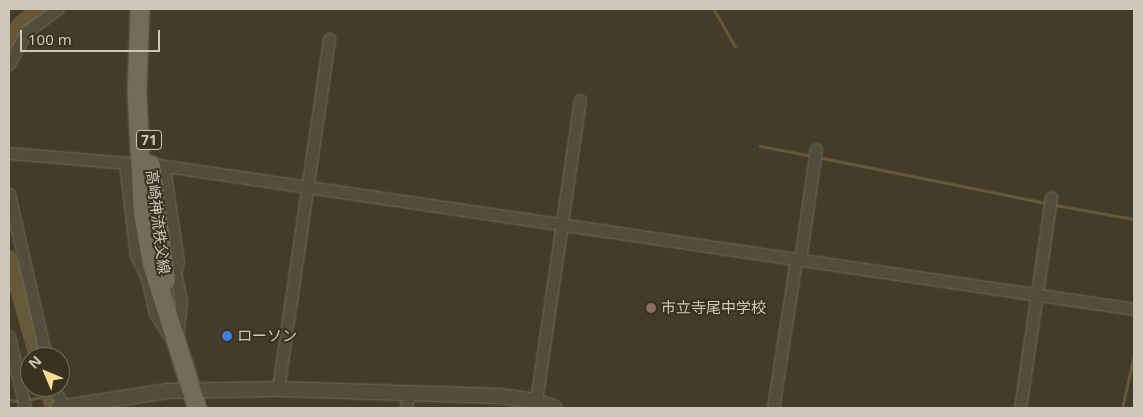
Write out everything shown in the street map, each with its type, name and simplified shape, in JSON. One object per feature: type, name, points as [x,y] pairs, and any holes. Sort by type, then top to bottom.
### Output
[{"type":"main road","name":"高崎神流秩父線","points":[[140,9],[137,92],[143,214],[152,264],[190,392],[197,408]]},
{"type":"main road","name":"高崎神流秩父線","points":[[151,9],[148,126],[169,316]]},
{"type":"street","points":[[9,64],[26,32],[58,9]]},
{"type":"street","points":[[278,389],[305,189],[329,39]]},
{"type":"street","points":[[536,401],[580,100]]},
{"type":"street","points":[[774,408],[816,149]]},
{"type":"street","points":[[9,153],[126,163],[136,255],[146,278],[155,313],[176,347]]},
{"type":"street","points":[[176,347],[180,302],[175,271],[178,262],[162,166],[305,189],[563,223],[1134,310]]},
{"type":"street","points":[[9,194],[44,347]]},
{"type":"street","points":[[1020,408],[1051,197]]},
{"type":"street","points":[[9,336],[25,408]]},
{"type":"street","points":[[62,408],[166,392],[278,389],[410,395],[500,396],[536,401],[555,408]]},
{"type":"street","points":[[405,408],[410,395]]},
{"type":"waterway","points":[[9,41],[20,24],[40,9]]},
{"type":"waterway","points":[[714,9],[735,46]]},
{"type":"waterway","points":[[760,146],[807,155]]},
{"type":"waterway","points":[[823,158],[1047,203]]},
{"type":"waterway","points":[[1055,205],[1134,219]]},
{"type":"waterway","points":[[9,258],[34,347]]},
{"type":"waterway","points":[[1122,408],[1134,355]]},
{"type":"waterway","points":[[27,400],[43,397]]},
{"type":"waterway","points":[[49,397],[54,408]]},
{"type":"waterway","points":[[9,400],[19,401]]},
{"type":"place","name":"市立寺尾中学校","points":[[651,308]]},
{"type":"place","name":"ローソン","points":[[227,336]]}]
